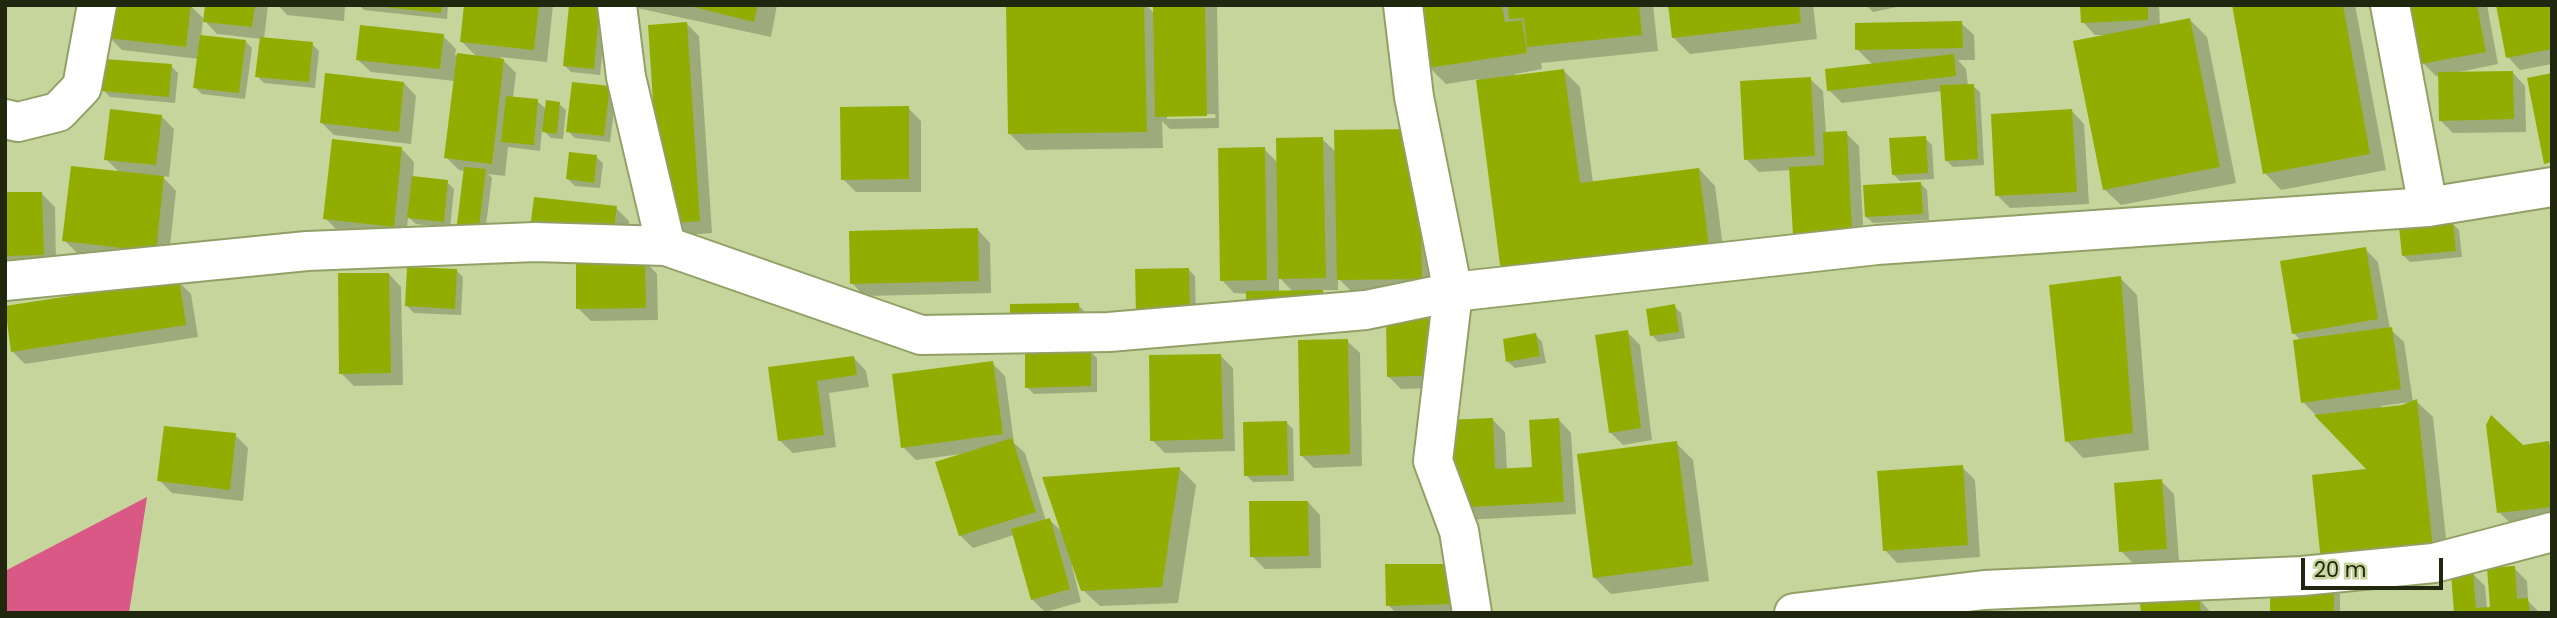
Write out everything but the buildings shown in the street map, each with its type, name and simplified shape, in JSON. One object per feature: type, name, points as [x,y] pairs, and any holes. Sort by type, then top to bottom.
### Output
[{"type":"street","points":[[5,119],[18,122],[58,111],[82,87],[97,5]]},
{"type":"street","points":[[617,5],[626,77],[666,246]]},
{"type":"street","points":[[1404,5],[1413,97],[1453,292],[1433,461],[1459,531],[1472,613]]},
{"type":"street","points":[[2390,5],[2428,207]]},
{"type":"street","points":[[5,281],[307,251],[535,242],[666,246],[921,335],[1109,332],[1366,310],[1453,292],[1877,245],[2428,207],[2552,187]]},
{"type":"street","points":[[1794,613],[1984,590],[2302,576],[2434,563],[2552,531]]},
{"type":"shaded area","points":[[147,497],[129,613],[5,613],[5,571]]}]
